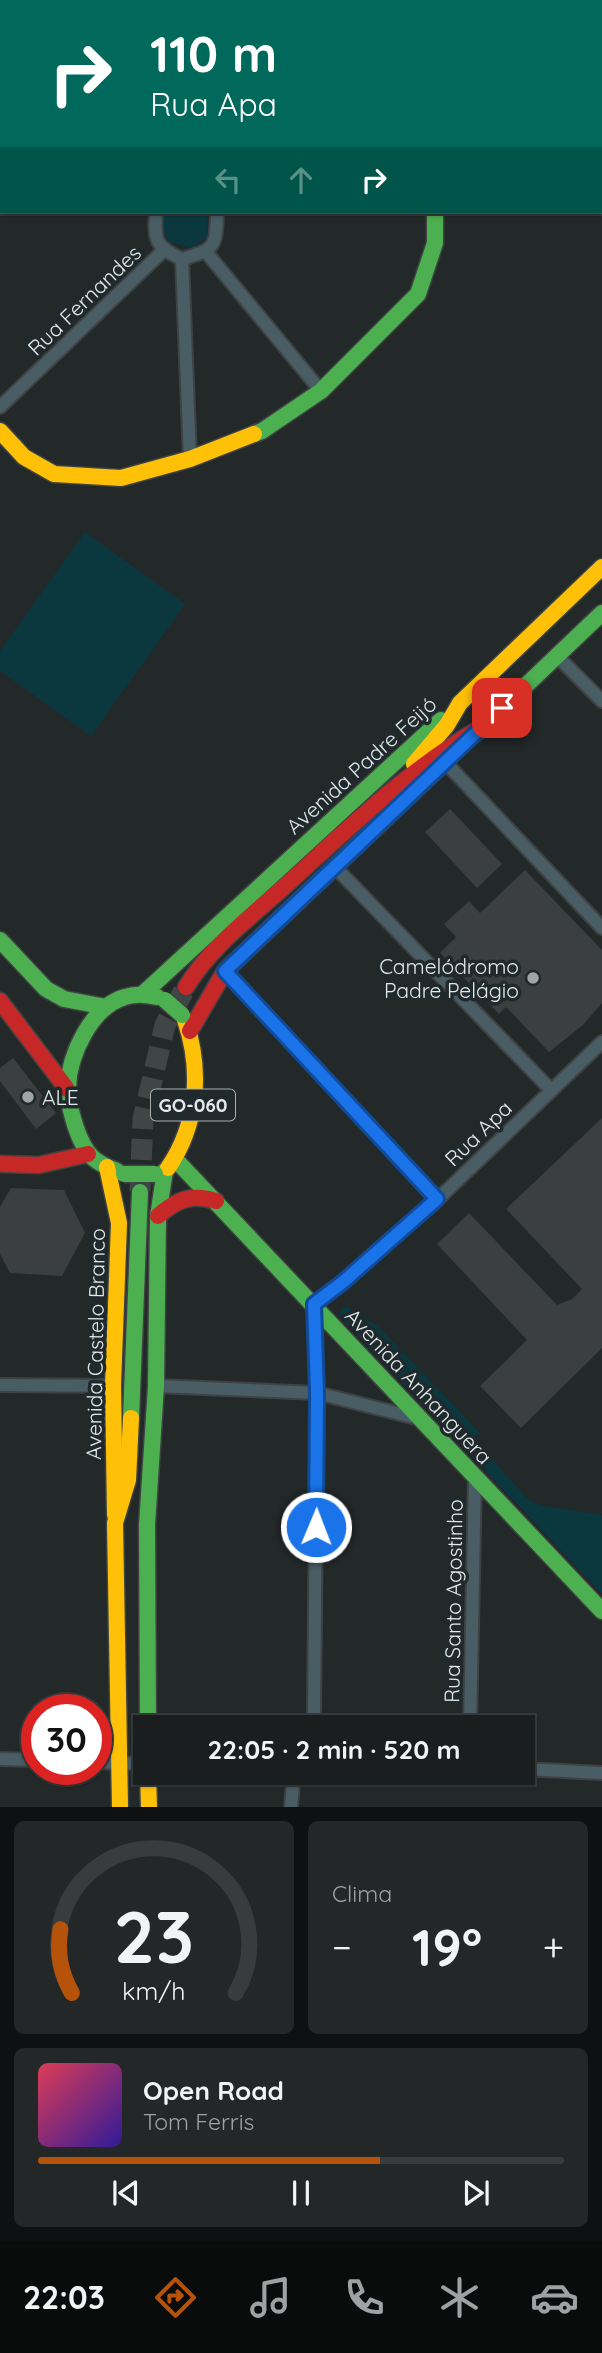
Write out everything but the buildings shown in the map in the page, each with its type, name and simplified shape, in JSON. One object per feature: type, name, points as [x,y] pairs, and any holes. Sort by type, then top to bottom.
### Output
[{"type":"main road","points":[[0,431],[24,457],[54,474],[121,478],[190,459],[262,430],[321,391],[418,294],[435,243],[435,214]]},
{"type":"main road","name":"Avenida Padre Feijó","points":[[145,992],[460,703],[602,567]]},
{"type":"main road","points":[[190,1031],[225,971],[602,613]]},
{"type":"main road","points":[[374,806],[433,743],[460,703]]},
{"type":"main road","points":[[186,988],[213,951],[374,806],[461,739],[484,726]]},
{"type":"main road","points":[[0,940],[46,989],[64,999],[106,1007]]},
{"type":"main road","points":[[67,1089],[78,1047],[88,1028],[106,1007],[124,996],[145,992]]},
{"type":"main road","name":"GO-060","points":[[145,992],[165,1000],[182,1015],[190,1031],[195,1060],[191,1122],[165,1168]]},
{"type":"main road","points":[[1,1002],[67,1089],[74,1122],[88,1154],[107,1167],[124,1174],[165,1168]]},
{"type":"main road","points":[[0,1164],[39,1165],[88,1154]]},
{"type":"main road","name":"Avenida Castelo Branco","points":[[107,1167],[118,1223],[113,1386],[120,1807]]},
{"type":"main road","name":"Avenida Anhanguera","points":[[165,1168],[217,1201],[602,1611]]},
{"type":"main road","name":"Avenida Castelo Branco","points":[[148,1715],[147,1525],[156,1386],[158,1216],[165,1168]]},
{"type":"main road","name":"Avenida Castelo Branco","points":[[115,1523],[128,1480],[140,1192]]},
{"type":"main road","points":[[158,1216],[172,1204],[193,1195],[217,1201]]},
{"type":"main road","name":"Avenida Castelo Branco","points":[[128,1480],[147,1525]]},
{"type":"main road","points":[[149,1785],[149,1807]]},
{"type":"street","points":[[156,214],[155,233],[163,251],[182,259],[206,252],[216,239],[217,214]]},
{"type":"street","name":"Rua Fernandes","points":[[0,407],[163,251]]},
{"type":"street","points":[[206,252],[321,391]]},
{"type":"street","points":[[182,259],[190,459]]},
{"type":"street","points":[[557,656],[602,701]]},
{"type":"street","points":[[445,762],[602,928]]},
{"type":"street","points":[[334,866],[551,1090]]},
{"type":"street","points":[[225,971],[437,1199]]},
{"type":"street","name":"Rua Apa","points":[[314,1304],[437,1199],[602,1042]]},
{"type":"street","points":[[314,1304],[317,1393],[314,1715]]},
{"type":"street","points":[[0,1385],[113,1386]]},
{"type":"street","points":[[156,1386],[317,1393],[421,1419]]},
{"type":"street","name":"Rua Santo Agostinho","points":[[470,1715],[475,1476]]},
{"type":"street","points":[[0,1759],[21,1760]]},
{"type":"street","points":[[112,1763],[133,1764]]},
{"type":"street","points":[[535,1770],[602,1773]]},
{"type":"street","points":[[291,1807],[295,1785]]},
{"type":"shaded area","points":[[163,214],[208,214],[207,237],[192,248],[169,242],[163,229]]},
{"type":"shaded area","points":[[85,532],[185,604],[91,736],[0,671],[0,651]]},
{"type":"shaded area","points":[[346,1306],[379,1327],[480,1433],[474,1439],[525,1496],[545,1506],[602,1515],[602,1594],[338,1315]]},
{"type":"tunnel","points":[[140,1191],[143,1119],[165,1025],[186,987]]},
{"type":"traffic: fast","points":[[254,434],[321,391],[418,294],[435,243],[435,214]]},
{"type":"traffic: fast","points":[[475,734],[602,613]]},
{"type":"traffic: fast","points":[[145,992],[441,720]]},
{"type":"traffic: fast","points":[[0,940],[46,989],[64,999],[106,1007]]},
{"type":"traffic: fast","points":[[117,1171],[93,1158],[82,1143],[69,1103],[69,1075],[84,1034],[102,1011],[113,1002],[129,996],[157,997]]},
{"type":"traffic: fast","points":[[165,1000],[182,1015]]},
{"type":"traffic: fast","points":[[175,1159],[602,1611]]},
{"type":"traffic: fast","points":[[148,1715],[147,1525],[156,1386],[158,1216],[165,1171]]},
{"type":"traffic: fast","points":[[124,1174],[155,1174]]},
{"type":"traffic: fast","points":[[131,1418],[140,1192]]},
{"type":"traffic: slow","points":[[0,431],[24,457],[54,474],[121,478],[190,459],[254,434]]},
{"type":"traffic: slow","points":[[414,764],[447,725],[460,703],[602,567]]},
{"type":"traffic: slow","points":[[168,1168],[186,1133],[194,1096],[194,1058],[185,1020]]},
{"type":"traffic: slow","points":[[107,1167],[119,1223],[113,1386],[115,1515]]},
{"type":"traffic: slow","points":[[120,1807],[115,1523],[128,1480],[131,1418]]},
{"type":"traffic: slow","points":[[148,1785],[149,1807]]},
{"type":"traffic: jam","points":[[186,987],[207,958],[233,932],[357,820],[431,760],[484,726]]},
{"type":"traffic: jam","points":[[190,1031],[225,971],[445,762]]},
{"type":"traffic: jam","points":[[0,1001],[67,1089]]},
{"type":"traffic: jam","points":[[0,1164],[39,1165],[88,1154]]},
{"type":"traffic: jam","points":[[158,1216],[171,1206],[192,1198],[216,1201]]},
{"type":"place","name":"Camelódromo Padre Pelágio","points":[[533,978]]},
{"type":"place","name":"ALE","points":[[28,1097]]},
{"type":"route","points":[[316,1527],[317,1393],[314,1304],[437,1199],[225,971],[502,708]]}]
